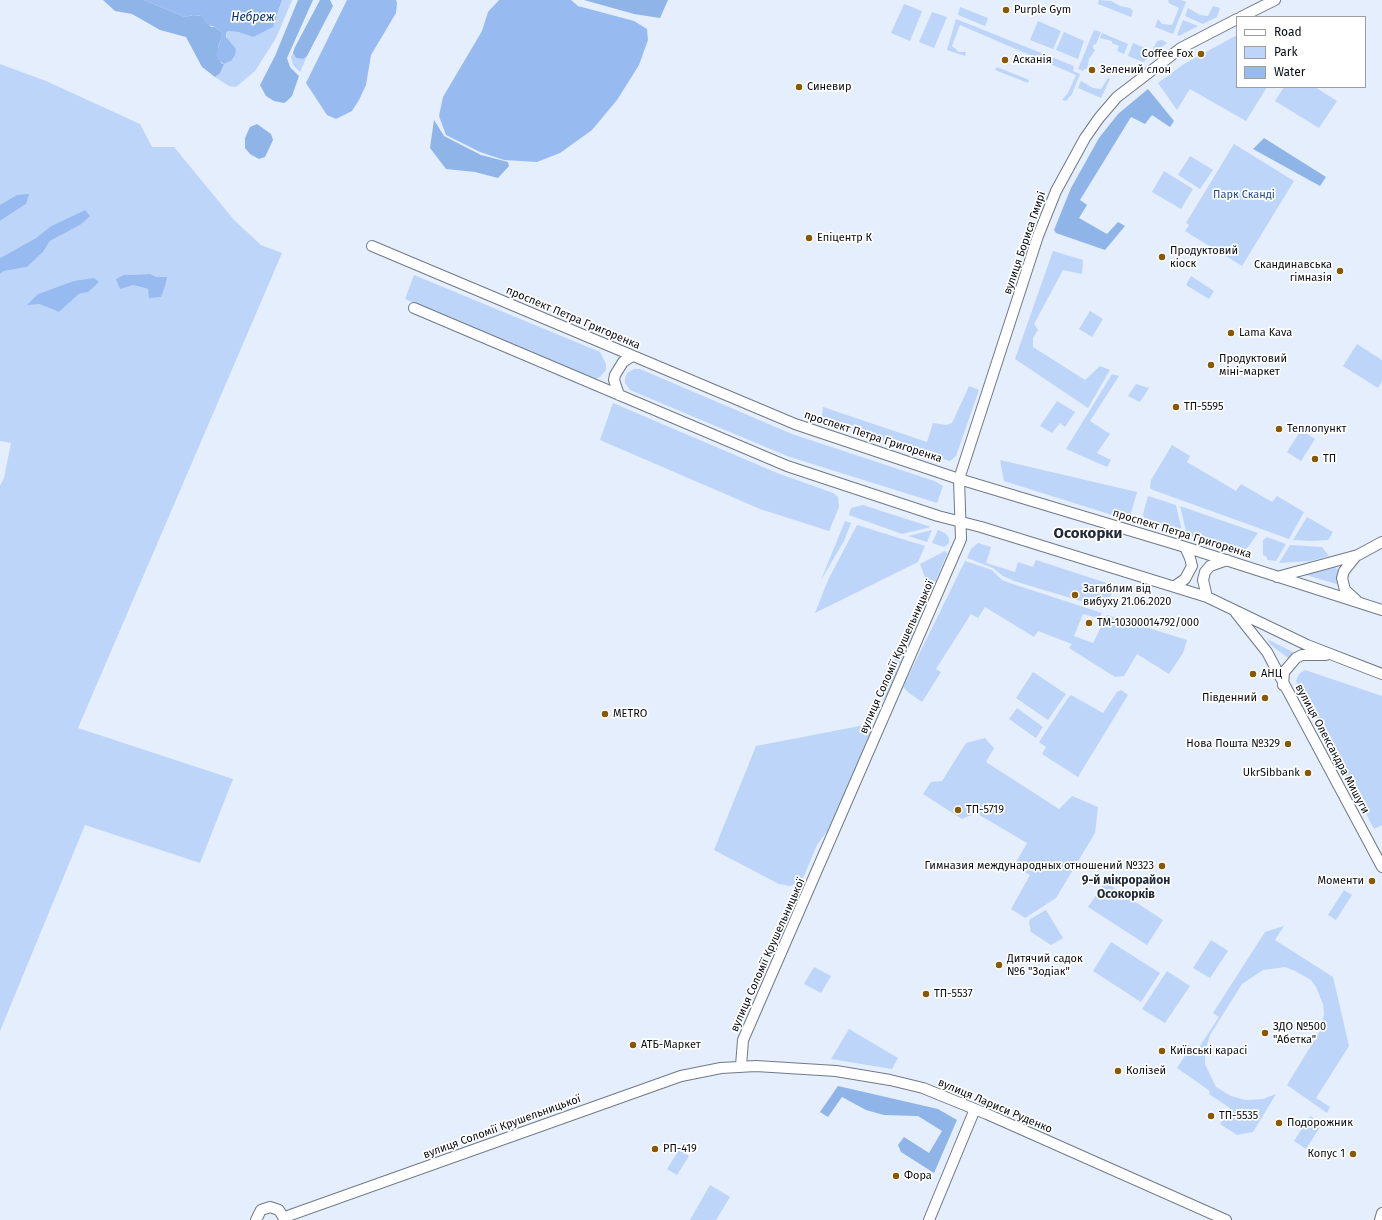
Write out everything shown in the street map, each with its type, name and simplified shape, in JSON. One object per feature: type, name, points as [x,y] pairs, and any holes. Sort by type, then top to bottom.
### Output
[{"type":"street","points":[[1243,16],[1275,0]]},
{"type":"street","name":"вулиця Бориса Гмирі","points":[[959,479],[1044,220],[1067,169],[1084,138],[1109,106],[1146,75],[1181,48],[1236,20]]},
{"type":"street","name":"проспект Петра Григоренка","points":[[372,246],[795,424],[959,479],[1227,560],[1382,610]]},
{"type":"street","points":[[414,308],[787,466],[872,495],[1175,586],[1207,597],[1330,655],[1382,674]]},
{"type":"street","points":[[619,395],[614,380],[615,375],[623,362],[632,356]]},
{"type":"street","name":"вулиця Соломії Крушельницької","points":[[256,1220],[261,1210],[270,1207],[279,1210],[285,1219],[641,1089],[701,1071],[741,1066],[743,1040],[962,539],[959,479]]},
{"type":"street","points":[[1277,576],[1358,555],[1382,542]]},
{"type":"street","points":[[1175,586],[1185,579],[1192,566],[1185,547]]},
{"type":"street","points":[[1358,555],[1344,571],[1342,578],[1345,590],[1359,603]]},
{"type":"street","points":[[1207,597],[1203,580],[1205,572],[1210,566],[1227,560]]},
{"type":"street","name":"вулиця Олександра Мишуги","points":[[1232,608],[1259,641],[1382,868]]},
{"type":"street","name":"вулиця Олександра Мишуги","points":[[1284,685],[1284,672],[1296,658],[1302,656],[1330,655]]},
{"type":"street","points":[[743,1040],[747,1056],[756,1066]]},
{"type":"street","name":"вулиця Лариси Руденко","points":[[741,1066],[816,1069],[890,1080],[923,1088],[975,1109],[1226,1220]]},
{"type":"street","points":[[929,1220],[975,1109]]},
{"type":"street","points":[[1380,1220],[1382,1213]]},
{"type":"green space","points":[[282,0],[292,0],[276,38],[255,71],[236,87],[229,86],[215,77],[224,64],[231,61],[226,33],[228,31],[238,32],[253,37],[277,16]]},
{"type":"green space","points":[[1099,0],[1111,1],[1120,6],[1130,8],[1133,11],[1131,17],[1098,4]]},
{"type":"green space","points":[[1168,0],[1181,0],[1186,2],[1173,34],[1155,27],[1158,19],[1162,24],[1172,25],[1179,8],[1169,3]]},
{"type":"green space","points":[[904,4],[922,11],[910,41],[891,33]]},
{"type":"green space","points":[[1213,6],[1220,8],[1217,17],[1203,24],[1185,16],[1188,8],[1200,15],[1208,16]]},
{"type":"green space","points":[[960,7],[988,18],[985,26],[958,15]]},
{"type":"green space","points":[[932,12],[947,17],[934,48],[919,42]]},
{"type":"green space","points":[[956,19],[1074,66],[1073,71],[1080,74],[1072,94],[1066,101],[1062,100],[1068,93],[1076,75],[960,25],[952,46],[959,52],[966,52],[965,56],[947,50]]},
{"type":"green space","points":[[1183,20],[1198,26],[1179,36],[1177,35]]},
{"type":"green space","points":[[1038,21],[1061,31],[1053,49],[1030,40]]},
{"type":"green space","points":[[1094,30],[1101,32],[1096,44],[1093,45],[1095,50],[1089,59],[1087,69],[1084,69],[1083,71],[1078,69]]},
{"type":"green space","points":[[1064,32],[1084,41],[1078,59],[1056,50]]},
{"type":"green space","points":[[1102,33],[1128,44],[1124,54],[1117,51],[1119,46],[1112,43],[1112,41],[1100,38]]},
{"type":"green space","points":[[1236,36],[1236,88],[1266,88],[1246,121],[1190,89],[1177,110],[1158,83],[1184,64]]},
{"type":"green space","points":[[1162,40],[1167,43],[1143,62],[1128,56],[1133,43],[1152,51],[1157,41]]},
{"type":"green space","points":[[293,53],[296,58],[303,59],[307,56],[300,72],[293,65],[291,57]]},
{"type":"green space","points":[[0,64],[46,81],[140,124],[152,147],[174,147],[234,220],[261,245],[282,253],[78,728],[233,779],[200,863],[85,825],[0,1031],[0,486],[4,478],[11,443],[0,441],[0,274],[4,271],[27,267],[43,252],[50,241],[80,225],[85,210],[51,226],[36,238],[0,258],[0,221],[26,204],[0,205]],"holes":[[[150,274],[157,277],[167,277],[148,289],[133,285],[124,275]],[[56,288],[88,292],[79,294],[59,312],[39,304],[38,294]]]},
{"type":"green space","points":[[997,67],[1029,80],[1028,83],[995,70]]},
{"type":"green space","points":[[1108,78],[1110,79],[1101,98],[1078,88],[1081,81],[1093,88],[1101,89]]},
{"type":"green space","points":[[1283,88],[1317,88],[1337,101],[1319,128],[1275,101]]},
{"type":"green space","name":"Парк Сканді","points":[[1234,144],[1294,181],[1242,266],[1185,231],[1189,225],[1186,223]]},
{"type":"green space","points":[[1190,156],[1213,170],[1200,189],[1178,175]]},
{"type":"green space","points":[[1164,171],[1193,189],[1181,209],[1152,192]]},
{"type":"green space","points":[[1053,251],[1083,260],[1082,274],[1063,270],[1034,324],[1038,330],[1033,338],[1033,347],[1085,380],[1100,366],[1110,370],[1088,408],[1015,359]]},
{"type":"green space","points":[[414,275],[600,352],[606,364],[606,370],[600,377],[594,379],[405,299]]},
{"type":"green space","points":[[1191,276],[1214,291],[1209,299],[1186,285]]},
{"type":"green space","points":[[1090,311],[1103,319],[1092,337],[1079,329]]},
{"type":"green space","points":[[1357,344],[1382,360],[1382,381],[1378,388],[1343,366]]},
{"type":"green space","points":[[634,369],[640,369],[792,434],[934,481],[943,486],[937,503],[787,456],[630,390],[625,383],[625,378],[627,373]]},
{"type":"green space","points":[[1112,374],[1119,376],[1090,421],[1110,434],[1097,453],[1111,460],[1107,467],[1066,449]]},
{"type":"green space","points":[[1136,384],[1149,388],[1140,402],[1128,396]]},
{"type":"green space","points":[[969,386],[979,390],[956,456],[950,461],[828,423],[822,417],[823,407],[927,442],[933,423],[946,425],[952,423]]},
{"type":"green space","points":[[1057,401],[1075,412],[1065,427],[1060,423],[1052,433],[1040,426]]},
{"type":"green space","points":[[613,403],[777,473],[833,493],[838,497],[839,507],[829,531],[760,509],[600,440]]},
{"type":"green space","points":[[1301,430],[1315,439],[1301,461],[1287,452]]},
{"type":"green space","points":[[1172,445],[1190,456],[1187,462],[1236,491],[1241,484],[1272,502],[1277,496],[1304,512],[1289,539],[1150,488],[1151,480]]},
{"type":"green space","points":[[1000,460],[1137,492],[1131,513],[1125,519],[1004,481]]},
{"type":"green space","points":[[1148,496],[1176,505],[1183,535],[1145,521],[1143,514]]},
{"type":"green space","points":[[863,505],[931,527],[902,534],[849,515],[851,508]]},
{"type":"green space","points":[[1180,506],[1258,533],[1245,551],[1240,549],[1239,551],[1187,535]]},
{"type":"green space","points":[[1307,517],[1333,532],[1328,540],[1293,540]]},
{"type":"green space","points":[[845,521],[851,523],[844,541],[821,580]]},
{"type":"green space","points":[[857,525],[925,546],[918,562],[815,613],[828,580]]},
{"type":"green space","points":[[932,530],[927,542],[908,536]]},
{"type":"green space","points":[[938,530],[945,533],[949,538],[949,543],[944,547],[932,543]]},
{"type":"green space","points":[[1267,537],[1286,544],[1276,561],[1267,560],[1267,557],[1263,555],[1263,540]]},
{"type":"green space","points":[[978,543],[991,547],[986,563],[1015,572],[1018,562],[1033,567],[1036,560],[1116,586],[1104,608],[1014,581],[1003,576],[993,568],[967,558],[971,549]]},
{"type":"green space","points":[[1290,545],[1322,547],[1329,556],[1310,561],[1279,563]]},
{"type":"green space","points":[[945,551],[947,554],[885,699],[878,697],[925,586],[926,580],[920,564]]},
{"type":"green space","points":[[965,561],[992,570],[1002,580],[1102,613],[1099,618],[1083,614],[1074,636],[1093,643],[1107,615],[1187,640],[1183,653],[1169,674],[1137,654],[1124,676],[1115,677],[1069,648],[1072,644],[1038,631],[1034,637],[985,607],[978,618],[971,614],[936,669],[941,672],[922,702],[903,687]]},
{"type":"green space","points":[[1335,567],[1339,571],[1340,585],[1306,575]]},
{"type":"green space","points":[[1267,639],[1295,653],[1288,658],[1271,645]]},
{"type":"green space","points":[[1305,670],[1382,696],[1382,825],[1374,829],[1296,681],[1299,674]]},
{"type":"green space","points":[[1033,672],[1066,694],[1048,720],[1016,698]]},
{"type":"green space","points":[[1121,690],[1128,695],[1078,777],[1042,754],[1046,747],[1039,742],[1071,695],[1103,713],[1117,692]]},
{"type":"green space","points":[[1017,708],[1043,727],[1036,738],[1009,719]]},
{"type":"green space","points":[[870,714],[873,715],[868,729],[870,734],[828,830],[817,845],[804,876],[799,882],[790,886],[779,884],[714,850],[756,746],[865,725]]},
{"type":"green space","points":[[985,738],[994,748],[986,762],[1059,809],[1072,796],[1098,807],[1095,833],[1056,898],[1025,918],[1011,909],[1030,875],[1014,866],[1027,843],[976,813],[962,819],[923,794],[931,782],[942,781],[966,743]]},
{"type":"green space","points":[[1105,882],[1163,920],[1147,945],[1088,907]]},
{"type":"green space","points":[[1344,890],[1352,895],[1336,920],[1328,915]]},
{"type":"green space","points":[[1046,910],[1063,938],[1051,945],[1031,932],[1029,923],[1030,919]]},
{"type":"green space","points":[[1284,926],[1275,940],[1333,977],[1349,1046],[1316,1098],[1330,1107],[1327,1113],[1287,1085],[1320,1031],[1324,1014],[1323,1004],[1316,987],[1311,980],[1285,967],[1263,970],[1242,984],[1210,1035],[1205,1051],[1205,1064],[1216,1087],[1231,1096],[1246,1100],[1263,1099],[1276,1094],[1253,1132],[1237,1135],[1220,1124],[1230,1108],[1209,1094],[1210,1091],[1177,1068],[1190,1048],[1196,1052],[1219,1017],[1213,1013],[1265,932]]},
{"type":"green space","points":[[1211,940],[1228,951],[1210,978],[1193,968]]},
{"type":"green space","points":[[1111,942],[1160,973],[1141,1002],[1093,971]]},
{"type":"green space","points":[[814,967],[831,976],[821,993],[804,984]]},
{"type":"green space","points":[[1167,971],[1190,986],[1165,1023],[1142,1009]]},
{"type":"green space","points":[[849,1029],[898,1058],[892,1069],[831,1059]]},
{"type":"green space","points":[[1310,1116],[1322,1124],[1306,1149],[1294,1141]]},
{"type":"green space","points":[[679,1150],[689,1156],[677,1175],[667,1169]]},
{"type":"green space","points":[[710,1185],[730,1197],[716,1220],[690,1220]]},
{"type":"shaded area","points":[[103,0],[144,0],[185,17],[193,15],[202,16],[211,27],[215,27],[221,32],[221,39],[218,47],[221,63],[224,64],[220,73],[215,77],[202,67],[186,37],[160,30],[132,14],[115,11]]},
{"type":"shaded area","points":[[298,0],[313,0],[287,58],[290,67],[299,76],[292,96],[284,103],[274,101],[266,96],[260,85],[275,56]]},
{"type":"shaded area","points":[[320,0],[330,0],[333,6],[307,56],[303,59],[296,58],[293,53],[295,47]]},
{"type":"shaded area","points":[[584,0],[668,0],[660,18],[634,14]]},
{"type":"shaded area","points":[[1148,89],[1174,121],[1170,127],[1152,115],[1145,124],[1131,117],[1080,200],[1087,205],[1079,218],[1107,234],[1118,222],[1125,226],[1105,250],[1056,233],[1054,230],[1071,188],[1099,138],[1118,114]]},
{"type":"shaded area","points":[[434,120],[444,136],[481,155],[508,162],[509,166],[498,178],[475,172],[446,169],[430,148]]},
{"type":"shaded area","points":[[257,124],[271,134],[273,140],[265,157],[259,159],[250,154],[245,148],[245,138],[250,127]]},
{"type":"shaded area","points":[[1264,138],[1326,177],[1320,186],[1253,149]]},
{"type":"shaded area","points":[[838,1086],[938,1109],[957,1120],[934,1173],[901,1152],[898,1145],[904,1137],[929,1153],[942,1131],[918,1116],[884,1115],[866,1110],[842,1097],[828,1117],[820,1112]]},
{"type":"water","name":"Небреж","points":[[144,0],[282,0],[273,27],[253,37],[238,32],[228,31],[226,33],[226,37],[236,49],[235,55],[231,61],[224,64],[217,59],[216,54],[221,39],[221,32],[215,27],[206,24],[202,16],[193,15],[185,17]]},
{"type":"water","points":[[347,0],[396,0],[397,3],[396,13],[371,55],[366,85],[359,100],[352,111],[336,119],[327,115],[306,83]]},
{"type":"water","points":[[499,0],[571,0],[578,6],[634,21],[647,29],[648,40],[639,65],[617,100],[592,130],[560,153],[537,162],[504,160],[480,152],[446,135],[439,116],[443,97],[482,31],[488,12]]},
{"type":"water","points":[[29,194],[26,204],[0,221],[0,205],[17,195]]},
{"type":"water","points":[[85,210],[90,216],[80,225],[50,241],[43,252],[27,267],[4,271],[0,274],[0,258],[36,238],[51,226]]},
{"type":"water","points":[[150,274],[157,277],[167,277],[161,297],[149,298],[148,289],[133,285],[120,289],[116,279],[124,275]]},
{"type":"water","points":[[94,278],[99,282],[88,292],[79,294],[59,312],[39,304],[27,305],[38,294],[74,281]]},
{"type":"place","name":"Purple Gym","points":[[1006,10]]},
{"type":"place","name":"Coffee Fox","points":[[1201,54]]},
{"type":"place","name":"Асканія","points":[[1005,60]]},
{"type":"place","name":"Зелений слон","points":[[1092,70]]},
{"type":"place","name":"Синевир","points":[[799,87]]},
{"type":"place","name":"Епіцентр К","points":[[809,238]]},
{"type":"place","name":"Продуктовий кіоск","points":[[1162,257]]},
{"type":"place","name":"Скандинавська гімназія","points":[[1340,271]]},
{"type":"place","name":"Lama Kava","points":[[1231,333]]},
{"type":"place","name":"Продуктовий міні-маркет","points":[[1211,365]]},
{"type":"place","name":"ТП-5595","points":[[1176,407]]},
{"type":"place","name":"Теплопункт","points":[[1279,429]]},
{"type":"place","name":"ТП","points":[[1315,459]]},
{"type":"place","name":"Загиблим від вибуху 21.06.2020","points":[[1075,595]]},
{"type":"place","name":"ТМ-10300014792/000","points":[[1089,623]]},
{"type":"place","name":"АНЦ","points":[[1253,674]]},
{"type":"place","name":"Південний","points":[[1265,698]]},
{"type":"place","name":"METRO","points":[[605,714]]},
{"type":"place","name":"Нова Пошта №329","points":[[1288,744]]},
{"type":"place","name":"UkrSibbank","points":[[1308,773]]},
{"type":"place","name":"ТП-5719","points":[[958,810]]},
{"type":"place","name":"Гимназия международных отношений №323","points":[[1162,866]]},
{"type":"place","name":"Моменти","points":[[1372,881]]},
{"type":"place","name":"Дитячий садок №6 \"Зодіак\"","points":[[999,965]]},
{"type":"place","name":"ТП-5537","points":[[926,994]]},
{"type":"place","name":"ЗДО №500 \"Абетка\"","points":[[1265,1033]]},
{"type":"place","name":"АТБ-Маркет","points":[[633,1045]]},
{"type":"place","name":"Київські карасі","points":[[1162,1051]]},
{"type":"place","name":"Колізей","points":[[1118,1071]]},
{"type":"place","name":"ТП-5535","points":[[1211,1116]]},
{"type":"place","name":"Подорожник","points":[[1279,1123]]},
{"type":"place","name":"РП-419","points":[[655,1149]]},
{"type":"place","name":"Копус 1","points":[[1353,1154]]},
{"type":"place","name":"Фора","points":[[896,1176]]},
{"type":"district","name":"Осокорки","points":[[1088,534]]},
{"type":"district","name":"9-й мікрорайон Осокорків","points":[[1126,888]]}]
